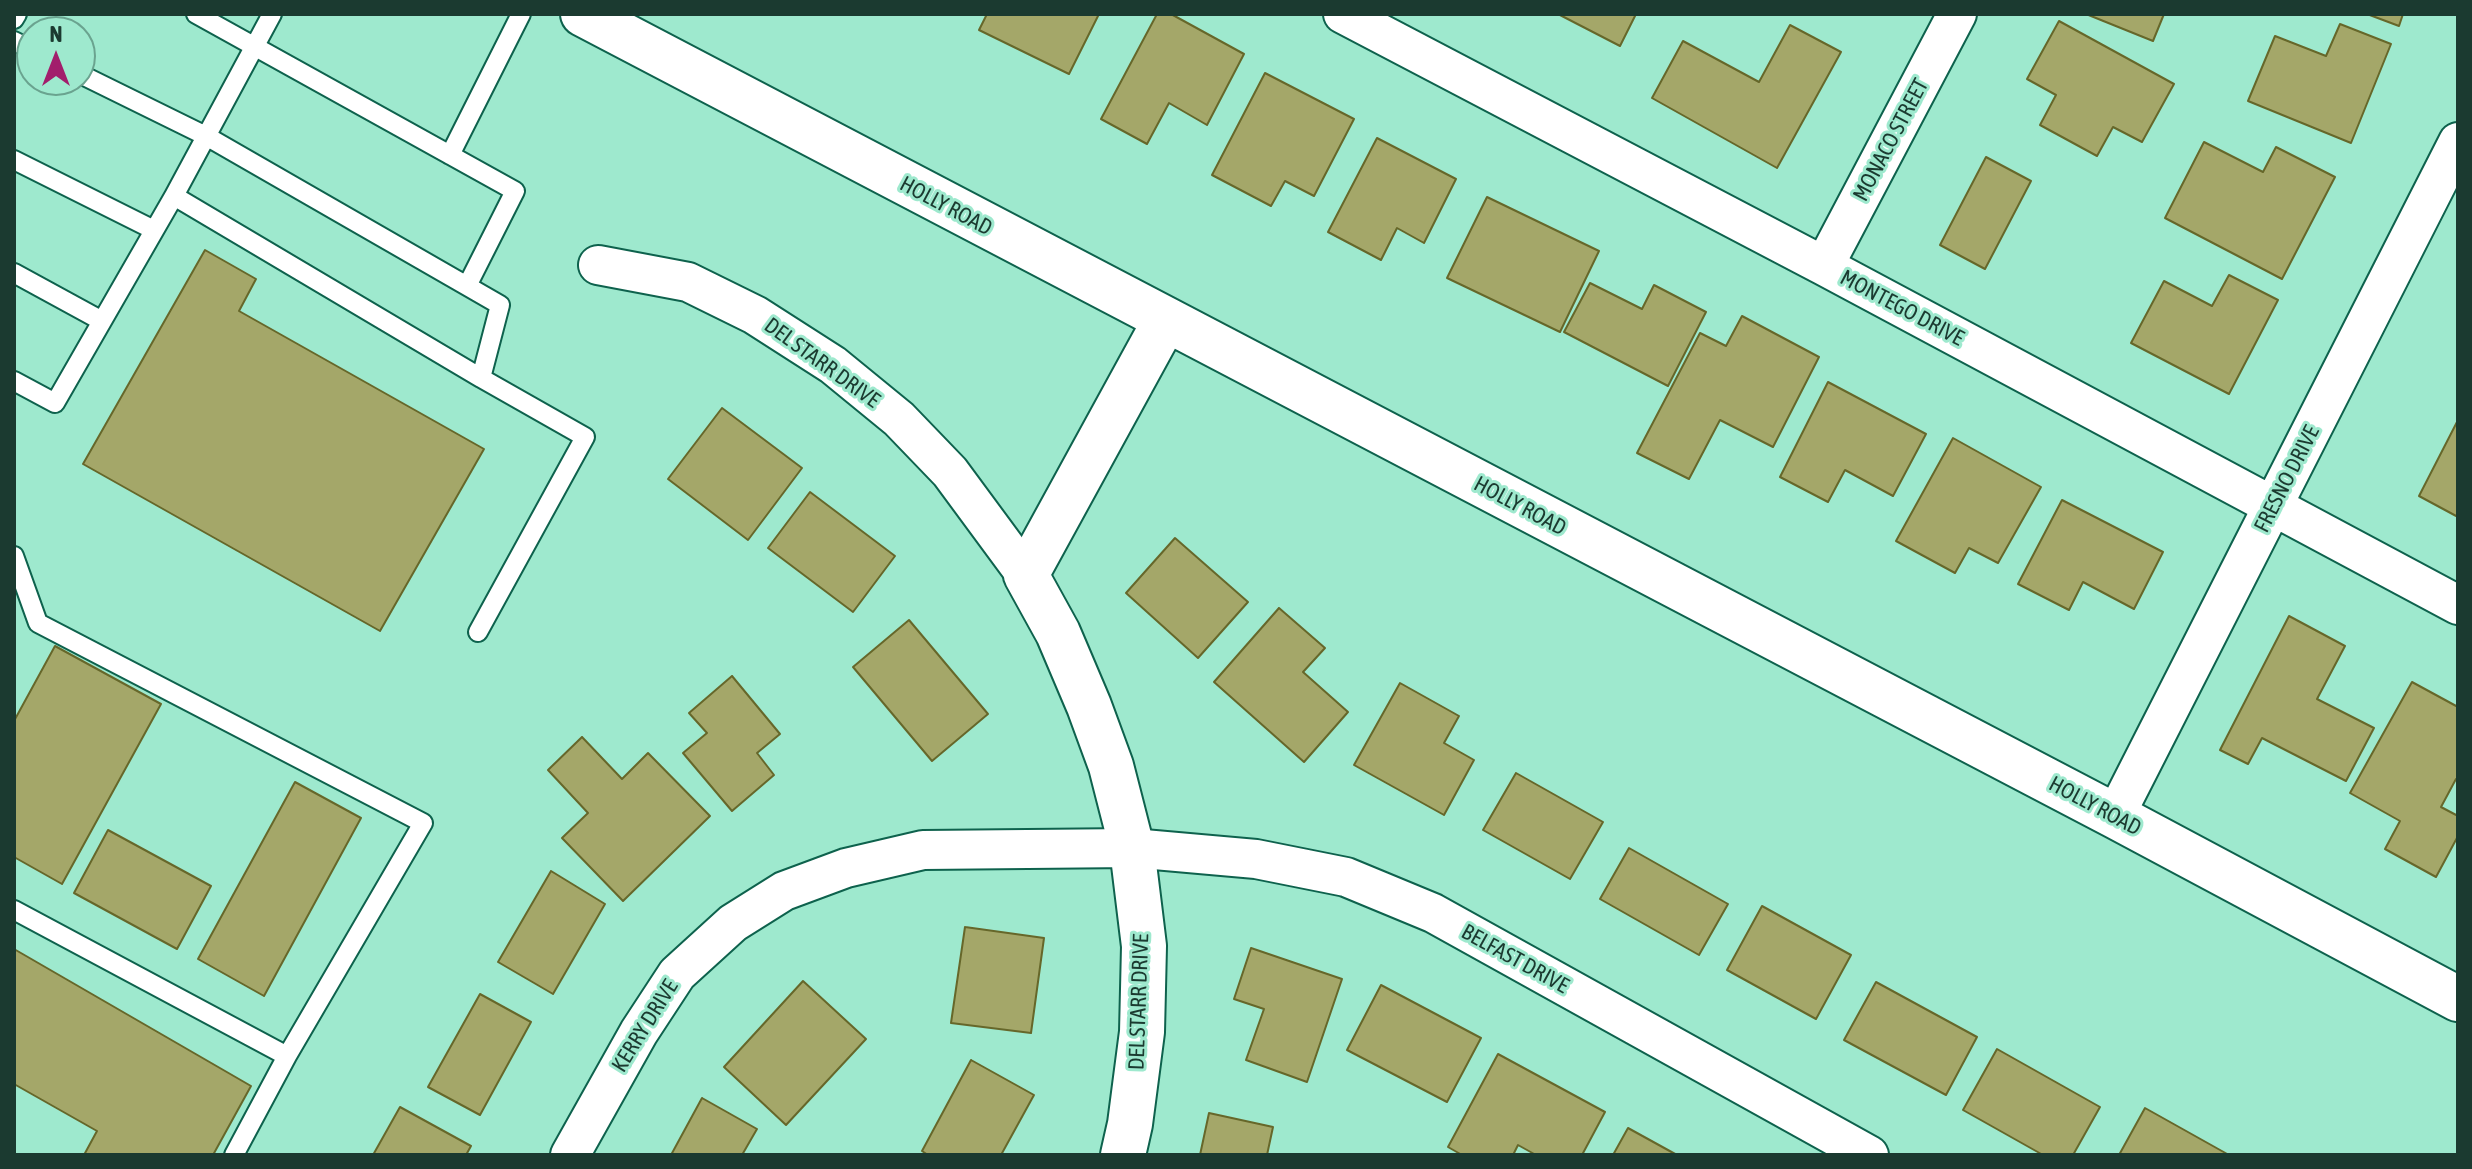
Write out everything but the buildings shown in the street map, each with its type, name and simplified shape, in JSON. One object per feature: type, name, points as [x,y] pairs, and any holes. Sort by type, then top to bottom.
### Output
[{"type":"main road","name":"HOLLY ROAD","points":[[583,14],[2115,816],[2458,999]]},
{"type":"main road","points":[[1026,575],[1165,321]]},
{"type":"main road","name":"DEL STARR DRIVE","points":[[1026,575],[1058,633],[1089,706],[1111,766],[1132,848],[1144,946],[1142,1032],[1123,1155]]},
{"type":"street","name":"MONTEGO DRIVE","points":[[1343,14],[1824,266],[2458,605]]},
{"type":"street","name":"MONACO STREET","points":[[1824,266],[1957,14]]},
{"type":"street","name":"FRESNO DRIVE","points":[[2115,816],[2458,142]]},
{"type":"street","name":"DEL STARR DRIVE","points":[[598,265],[688,282],[755,315],[833,365],[899,419],[950,472],[1026,575]]},
{"type":"street","name":"KERRY DRIVE","points":[[570,1155],[639,1032],[677,974],[733,923],[784,891],[846,868],[923,850],[1132,848]]},
{"type":"street","name":"BELFAST DRIVE","points":[[1132,848],[1256,859],[1346,877],[1419,907],[1869,1155]]},
{"type":"lane","points":[[196,14],[515,191],[467,286]]},
{"type":"lane","points":[[14,381],[55,403],[174,196],[272,14]]},
{"type":"lane","points":[[450,155],[521,14]]},
{"type":"lane","points":[[96,82],[206,136],[500,305],[481,378]]},
{"type":"lane","points":[[14,160],[154,230]]},
{"type":"lane","points":[[174,196],[585,437],[478,632]]},
{"type":"lane","points":[[14,273],[102,321]]},
{"type":"lane","points":[[14,556],[38,623],[423,823],[287,1056],[234,1155]]},
{"type":"lane","points":[[14,910],[287,1056]]}]
